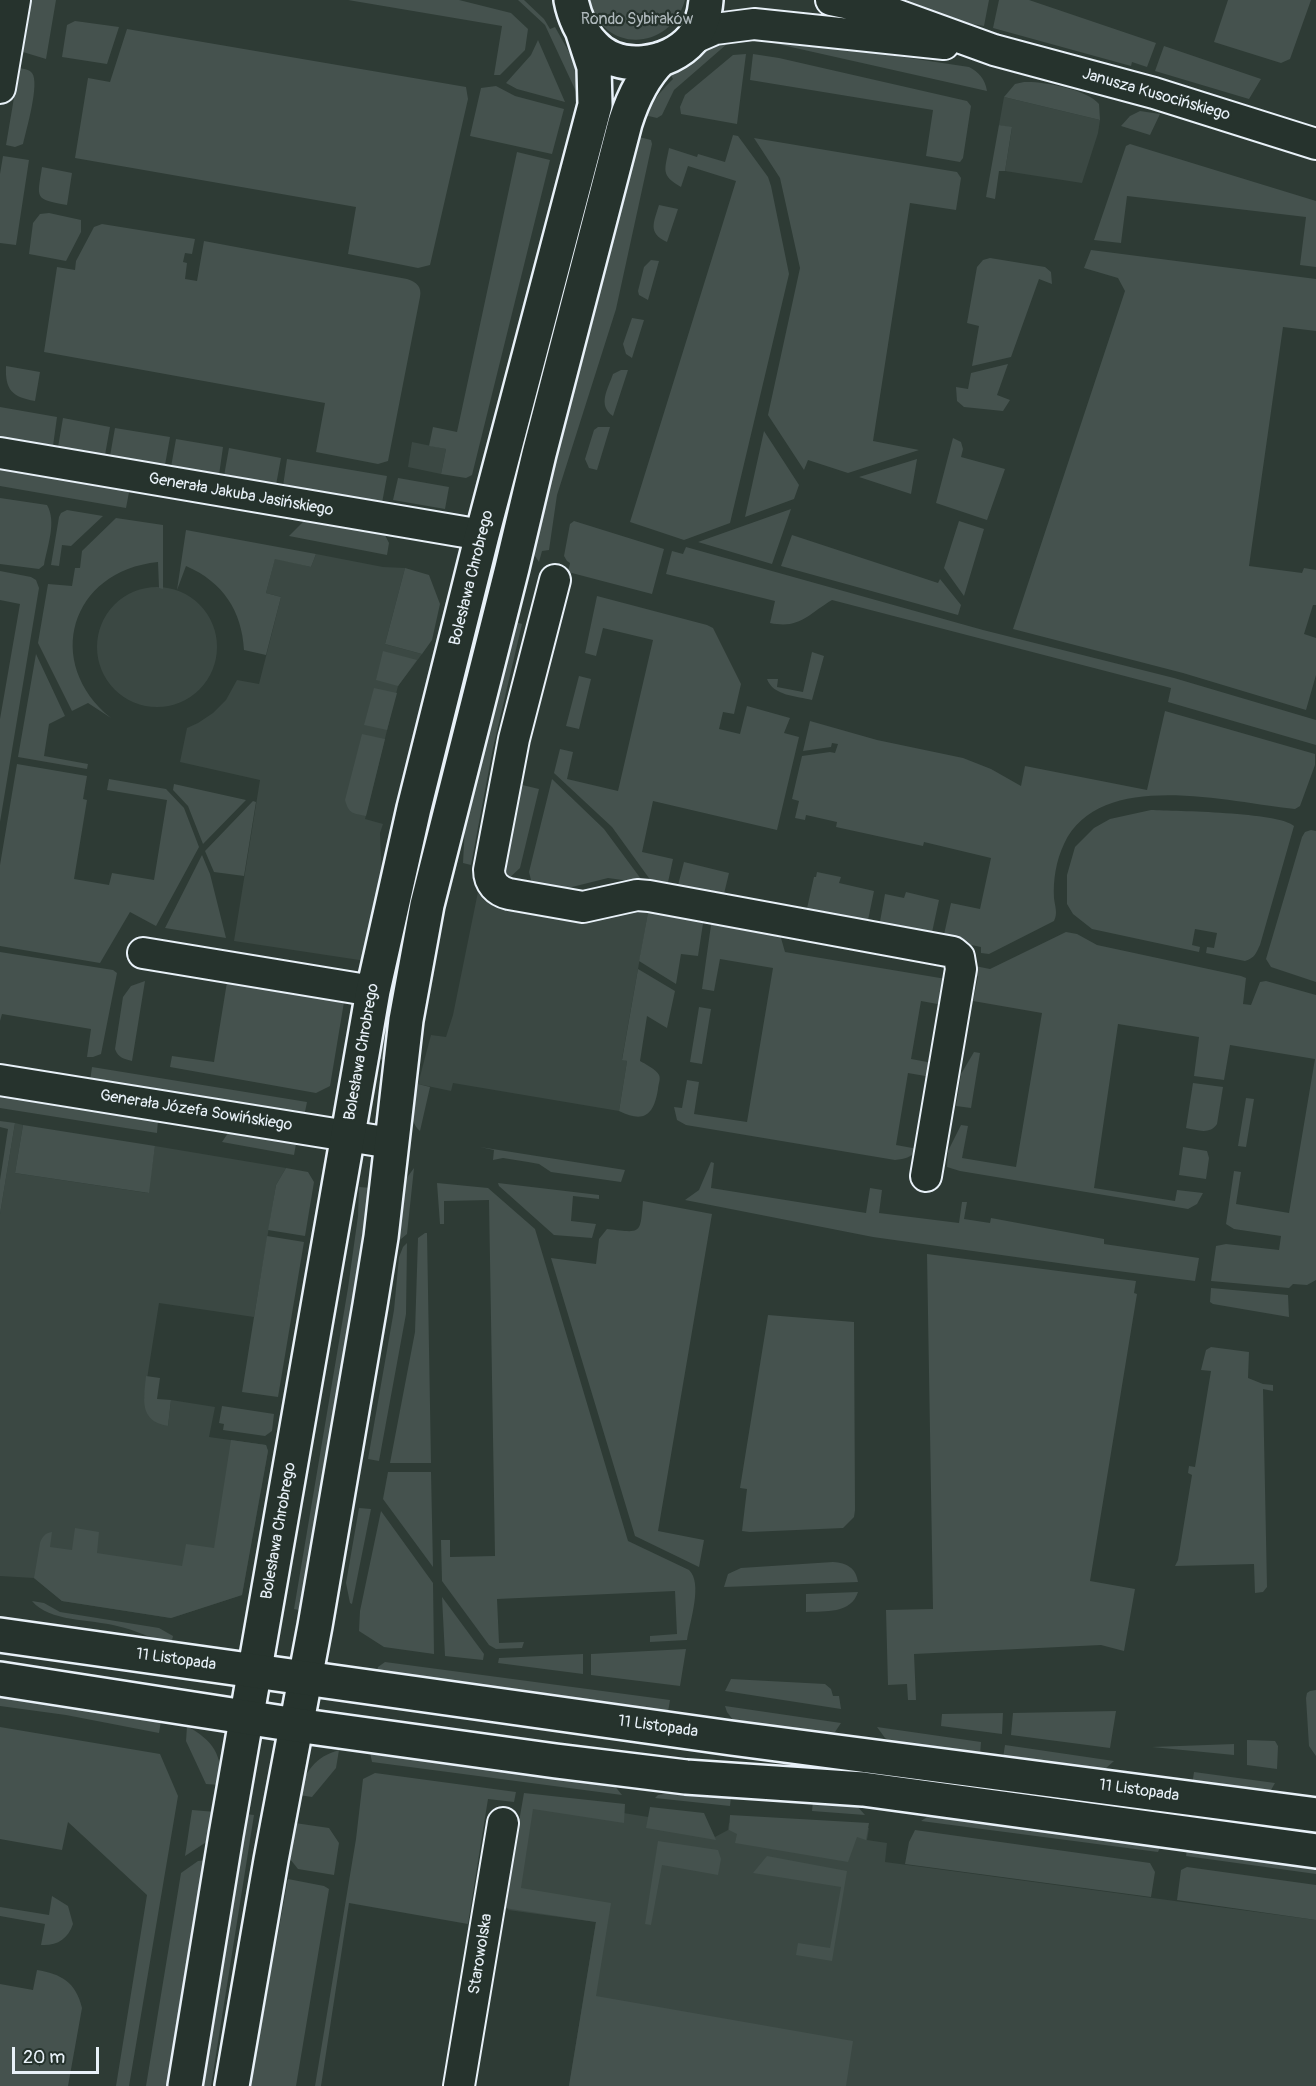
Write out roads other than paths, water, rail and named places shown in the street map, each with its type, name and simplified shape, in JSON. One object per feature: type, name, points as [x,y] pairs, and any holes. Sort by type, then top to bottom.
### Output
[{"type":"street","points":[[0,88],[15,0]]},
{"type":"street","points":[[572,10],[594,46],[622,62],[639,63],[661,59],[679,50],[692,39],[704,15],[706,0]]},
{"type":"street","name":"Janusza Kusocińskiego","points":[[831,0],[889,12],[994,50],[1154,93],[1316,144]]},
{"type":"street","name":"Bolesława Chrobrego","points":[[185,2086],[246,1717],[373,991],[414,807],[594,105],[594,67],[572,10]]},
{"type":"street","name":"Janusza Kusocińskiego","points":[[692,39],[715,29],[754,24],[994,50]]},
{"type":"street","points":[[232,2086],[319,1603],[381,1237],[414,967],[427,905],[539,454],[625,123],[649,72],[661,59]]},
{"type":"street","name":"Generała Jakuba Jasińskiego","points":[[0,453],[482,535]]},
{"type":"street","points":[[555,580],[508,764],[489,870],[492,884],[501,892],[583,907],[637,895],[649,896],[953,952],[958,957],[961,969],[926,1176]]},
{"type":"street","points":[[143,953],[373,991]]},
{"type":"street","name":"Generała Józefa Sowińskiego","points":[[0,1080],[391,1143]]},
{"type":"street","name":"11 Listopada","points":[[0,1635],[753,1741],[1316,1815]]},
{"type":"street","points":[[0,1679],[296,1725],[642,1772],[863,1789],[1316,1851]]},
{"type":"street","name":"Starowolska","points":[[459,2086],[503,1823]]},
{"type":"park label","name":"Rondo Sybiraków","points":[[637,20]]}]
